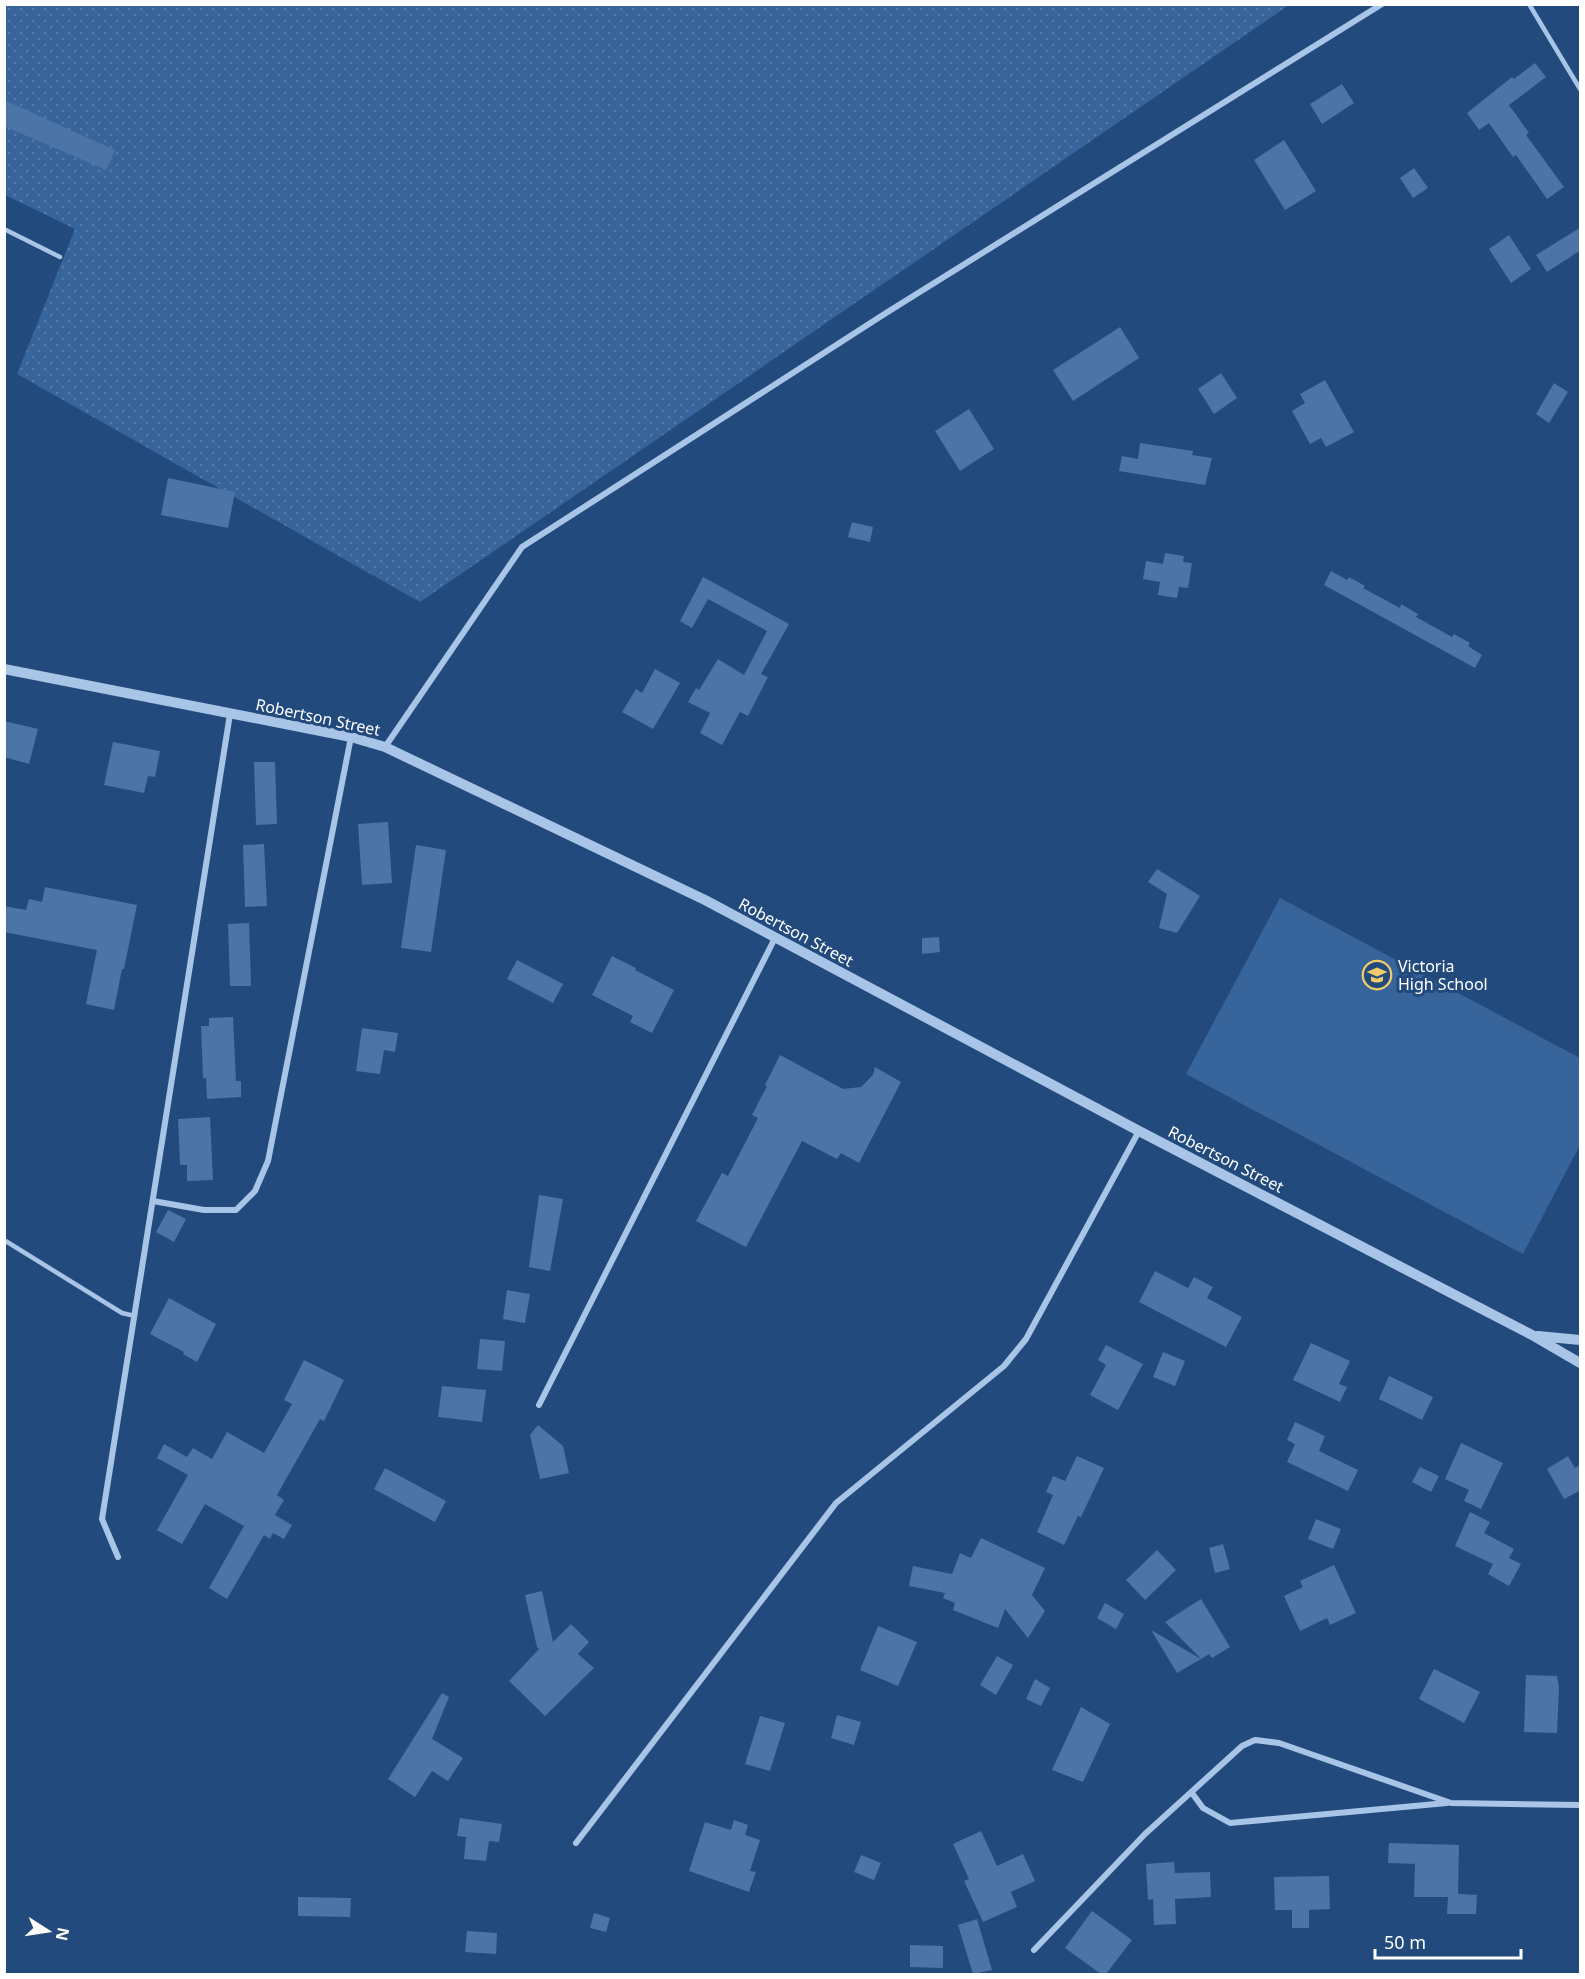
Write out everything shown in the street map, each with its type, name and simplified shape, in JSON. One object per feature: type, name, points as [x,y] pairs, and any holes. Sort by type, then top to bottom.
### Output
[{"type":"street","points":[[385,747],[522,547],[886,313],[1382,4]]},
{"type":"street","name":"Robertson Street","points":[[4,669],[351,737],[385,747],[705,900],[1139,1131],[1532,1335],[1581,1363]]},
{"type":"street","points":[[118,1557],[102,1520],[231,714]]},
{"type":"street","points":[[153,1202],[204,1210],[236,1210],[255,1191],[268,1161],[351,737]]},
{"type":"street","points":[[539,1405],[775,938]]},
{"type":"street","points":[[576,1843],[836,1503],[1004,1366],[1026,1339],[1139,1131]]},
{"type":"street","name":"Robertson Street","points":[[1532,1335],[1581,1340]]},
{"type":"street","points":[[1034,1950],[1145,1834],[1242,1746],[1255,1740],[1279,1743],[1450,1803]]},
{"type":"street","points":[[1192,1793],[1203,1809],[1230,1823],[1450,1803],[1581,1805]]},
{"type":"lane","points":[[1529,4],[1581,89]]},
{"type":"lane","points":[[4,229],[60,257]]},
{"type":"lane","points":[[4,1240],[122,1313],[135,1316]]},
{"type":"shaded area","points":[[4,5],[1289,5],[420,602],[17,374],[75,229],[5,195]]},
{"type":"shaded area","points":[[1280,898],[1580,1058],[1580,1145],[1523,1254],[1186,1074]]},
{"type":"building","points":[[1535,63],[1546,77],[1509,105],[1529,133],[1526,135],[1564,187],[1547,199],[1516,155],[1513,157],[1489,123],[1479,130],[1467,113],[1512,77],[1514,79]]},
{"type":"building","points":[[1342,84],[1354,103],[1322,124],[1310,104]]},
{"type":"building","points":[[4,100],[115,150],[106,170],[4,126]]},
{"type":"building","points":[[1284,140],[1316,191],[1285,210],[1254,160]]},
{"type":"building","points":[[1414,168],[1428,188],[1413,198],[1400,178]]},
{"type":"building","points":[[1581,227],[1581,250],[1547,272],[1536,255]]},
{"type":"building","points":[[1509,235],[1531,269],[1511,283],[1489,249]]},
{"type":"building","points":[[1120,327],[1139,358],[1073,401],[1053,370]]},
{"type":"building","points":[[1221,373],[1237,398],[1214,414],[1198,389]]},
{"type":"building","points":[[1325,380],[1354,432],[1326,447],[1321,438],[1310,444],[1292,411],[1305,403],[1300,394]]},
{"type":"building","points":[[1554,383],[1568,392],[1549,423],[1536,414]]},
{"type":"building","points":[[969,409],[994,449],[960,471],[935,431]]},
{"type":"building","points":[[1140,443],[1193,451],[1192,455],[1212,458],[1205,485],[1119,471],[1122,456],[1138,459]]},
{"type":"building","points":[[168,478],[235,492],[228,528],[161,515]]},
{"type":"building","points":[[852,522],[873,527],[870,542],[848,537]]},
{"type":"building","points":[[1165,553],[1184,556],[1183,562],[1192,563],[1188,588],[1179,587],[1177,598],[1158,595],[1160,582],[1143,579],[1146,561],[1163,564]]},
{"type":"building","points":[[1331,571],[1347,580],[1349,577],[1365,586],[1363,588],[1400,608],[1401,604],[1418,614],[1416,617],[1452,637],[1454,634],[1470,643],[1468,646],[1482,655],[1475,668],[1324,585]]},
{"type":"building","points":[[703,577],[789,624],[761,674],[768,677],[748,716],[740,712],[722,745],[700,733],[710,713],[688,702],[696,688],[699,690],[718,659],[744,675],[767,631],[708,599],[692,628],[680,621]]},
{"type":"building","points":[[655,669],[680,683],[653,729],[622,712],[636,689],[642,693]]},
{"type":"building","points":[[4,721],[38,729],[29,764],[4,757]]},
{"type":"building","points":[[113,742],[160,751],[155,777],[148,776],[144,793],[104,785]]},
{"type":"building","points":[[254,762],[275,762],[277,824],[256,825]]},
{"type":"building","points":[[388,822],[392,883],[362,885],[358,824]]},
{"type":"building","points":[[264,844],[267,906],[245,907],[243,845]]},
{"type":"building","points":[[416,845],[446,850],[431,952],[401,948]]},
{"type":"building","points":[[1157,869],[1200,896],[1177,933],[1159,928],[1167,894],[1148,882]]},
{"type":"building","points":[[45,887],[137,905],[114,1010],[86,1004],[97,950],[4,932],[4,906],[26,910],[29,899],[42,902]]},
{"type":"building","points":[[249,923],[251,986],[230,986],[228,924]]},
{"type":"building","points":[[939,937],[940,952],[922,954],[922,938]]},
{"type":"building","points":[[612,956],[674,990],[652,1033],[630,1022],[633,1016],[592,995]]},
{"type":"building","points":[[517,960],[563,984],[553,1003],[507,979]]},
{"type":"building","points":[[233,1017],[236,1081],[241,1081],[241,1097],[207,1099],[206,1078],[203,1078],[201,1026],[209,1026],[209,1018]]},
{"type":"building","points":[[362,1028],[398,1033],[395,1052],[384,1050],[380,1074],[356,1071]]},
{"type":"building","points":[[780,1055],[843,1089],[861,1087],[873,1075],[875,1067],[901,1082],[859,1163],[841,1153],[837,1159],[802,1141],[746,1247],[696,1221],[722,1173],[728,1176],[758,1118],[752,1115]]},
{"type":"building","points":[[210,1117],[213,1180],[187,1181],[187,1165],[180,1165],[178,1119]]},
{"type":"building","points":[[539,1195],[563,1199],[550,1271],[529,1267]]},
{"type":"building","points":[[168,1210],[186,1219],[174,1242],[156,1232]]},
{"type":"building","points":[[1155,1271],[1188,1288],[1194,1277],[1213,1287],[1207,1298],[1242,1317],[1226,1347],[1139,1302]]},
{"type":"building","points":[[507,1290],[530,1294],[525,1323],[503,1319]]},
{"type":"building","points":[[169,1298],[216,1324],[197,1362],[183,1354],[184,1352],[150,1334]]},
{"type":"building","points":[[480,1339],[505,1341],[502,1371],[477,1369]]},
{"type":"building","points":[[1311,1343],[1350,1361],[1339,1384],[1347,1387],[1340,1402],[1293,1380]]},
{"type":"building","points":[[1106,1345],[1143,1364],[1118,1410],[1090,1395],[1106,1365],[1098,1360]]},
{"type":"building","points":[[1163,1352],[1185,1361],[1175,1386],[1153,1377]]},
{"type":"building","points":[[304,1360],[344,1380],[324,1421],[320,1419],[277,1495],[284,1500],[275,1515],[292,1525],[284,1539],[273,1533],[270,1539],[264,1535],[227,1599],[209,1588],[244,1526],[205,1504],[182,1544],[157,1530],[188,1475],[157,1458],[164,1444],[187,1457],[193,1448],[212,1459],[227,1432],[264,1453],[292,1404],[284,1400]]},
{"type":"building","points":[[1389,1376],[1433,1397],[1422,1420],[1379,1399]]},
{"type":"building","points":[[442,1386],[486,1390],[482,1422],[438,1417]]},
{"type":"building","points":[[1295,1422],[1325,1436],[1319,1451],[1358,1470],[1348,1491],[1287,1462],[1295,1444],[1287,1440]]},
{"type":"building","points":[[538,1425],[563,1446],[569,1473],[540,1479],[530,1435]]},
{"type":"building","points":[[1461,1443],[1503,1463],[1481,1509],[1464,1501],[1469,1490],[1445,1479]]},
{"type":"building","points":[[1077,1456],[1104,1468],[1081,1517],[1078,1516],[1064,1545],[1037,1532],[1053,1495],[1046,1492],[1053,1476],[1065,1481]]},
{"type":"building","points":[[1568,1456],[1575,1468],[1581,1464],[1581,1490],[1564,1499],[1547,1469]]},
{"type":"building","points":[[1420,1467],[1439,1476],[1431,1492],[1412,1482]]},
{"type":"building","points":[[385,1468],[446,1501],[435,1522],[374,1489]]},
{"type":"building","points":[[1470,1512],[1490,1522],[1484,1533],[1514,1549],[1509,1558],[1521,1564],[1509,1586],[1488,1574],[1493,1564],[1455,1546]]},
{"type":"building","points":[[1316,1519],[1341,1529],[1333,1549],[1308,1539]]},
{"type":"building","points":[[981,1538],[1045,1568],[1032,1595],[1045,1611],[1028,1638],[1005,1609],[998,1628],[953,1610],[955,1603],[943,1598],[945,1593],[909,1586],[913,1566],[952,1574],[960,1553],[971,1558]]},
{"type":"building","points":[[1223,1544],[1230,1569],[1215,1573],[1209,1548]]},
{"type":"building","points":[[1157,1550],[1176,1570],[1145,1600],[1126,1580]]},
{"type":"building","points":[[1334,1565],[1356,1613],[1330,1625],[1327,1618],[1300,1631],[1284,1596],[1303,1587],[1300,1581]]},
{"type":"building","points":[[542,1591],[553,1642],[571,1624],[589,1642],[578,1654],[594,1668],[545,1716],[509,1681],[539,1649],[525,1595]]},
{"type":"building","points":[[1201,1599],[1230,1647],[1212,1658],[1209,1654],[1201,1659],[1165,1622]]},
{"type":"building","points":[[1105,1603],[1124,1614],[1116,1629],[1097,1618]]},
{"type":"building","points":[[878,1626],[917,1642],[898,1686],[860,1670]]},
{"type":"building","points":[[1151,1630],[1201,1659],[1177,1673]]},
{"type":"building","points":[[997,1656],[1013,1665],[996,1695],[980,1685]]},
{"type":"building","points":[[1434,1669],[1480,1692],[1464,1723],[1419,1699]]},
{"type":"building","points":[[1526,1675],[1557,1676],[1559,1688],[1557,1733],[1524,1732]]},
{"type":"building","points":[[1035,1679],[1050,1688],[1041,1706],[1026,1699]]},
{"type":"building","points":[[442,1693],[449,1697],[432,1739],[463,1758],[448,1781],[432,1771],[415,1797],[388,1779]]},
{"type":"building","points":[[1081,1707],[1110,1724],[1083,1782],[1052,1770]]},
{"type":"building","points":[[837,1715],[861,1722],[854,1745],[831,1738]]},
{"type":"building","points":[[760,1716],[785,1723],[770,1771],[745,1764]]},
{"type":"building","points":[[460,1818],[502,1824],[499,1842],[489,1841],[486,1861],[464,1859],[466,1837],[457,1836]]},
{"type":"building","points":[[734,1820],[748,1825],[745,1835],[760,1840],[750,1871],[756,1872],[749,1892],[689,1871],[705,1822],[731,1830]]},
{"type":"building","points":[[981,1831],[997,1866],[1023,1854],[1035,1881],[1011,1892],[1017,1907],[983,1922],[964,1881],[969,1879],[953,1844]]},
{"type":"building","points":[[1389,1843],[1459,1845],[1458,1894],[1477,1895],[1476,1914],[1447,1914],[1448,1897],[1414,1897],[1415,1864],[1388,1863]]},
{"type":"building","points":[[861,1855],[881,1863],[874,1880],[854,1872]]},
{"type":"building","points":[[1174,1862],[1175,1873],[1210,1872],[1211,1897],[1175,1899],[1176,1924],[1154,1925],[1153,1899],[1148,1900],[1146,1864]]},
{"type":"building","points":[[1329,1876],[1330,1909],[1309,1910],[1309,1928],[1292,1928],[1292,1910],[1275,1910],[1274,1877]]},
{"type":"building","points":[[298,1897],[351,1898],[350,1917],[298,1916]]},
{"type":"building","points":[[1092,1911],[1132,1940],[1106,1974],[1101,1974],[1065,1948]]},
{"type":"building","points":[[594,1913],[610,1918],[606,1932],[590,1928]]},
{"type":"building","points":[[977,1919],[992,1970],[973,1974],[958,1925]]},
{"type":"building","points":[[467,1931],[497,1933],[496,1954],[465,1952]]},
{"type":"building","points":[[910,1945],[943,1946],[943,1968],[910,1967]]},
{"type":"place","name":"Victoria High School","points":[[1377,975]]}]
